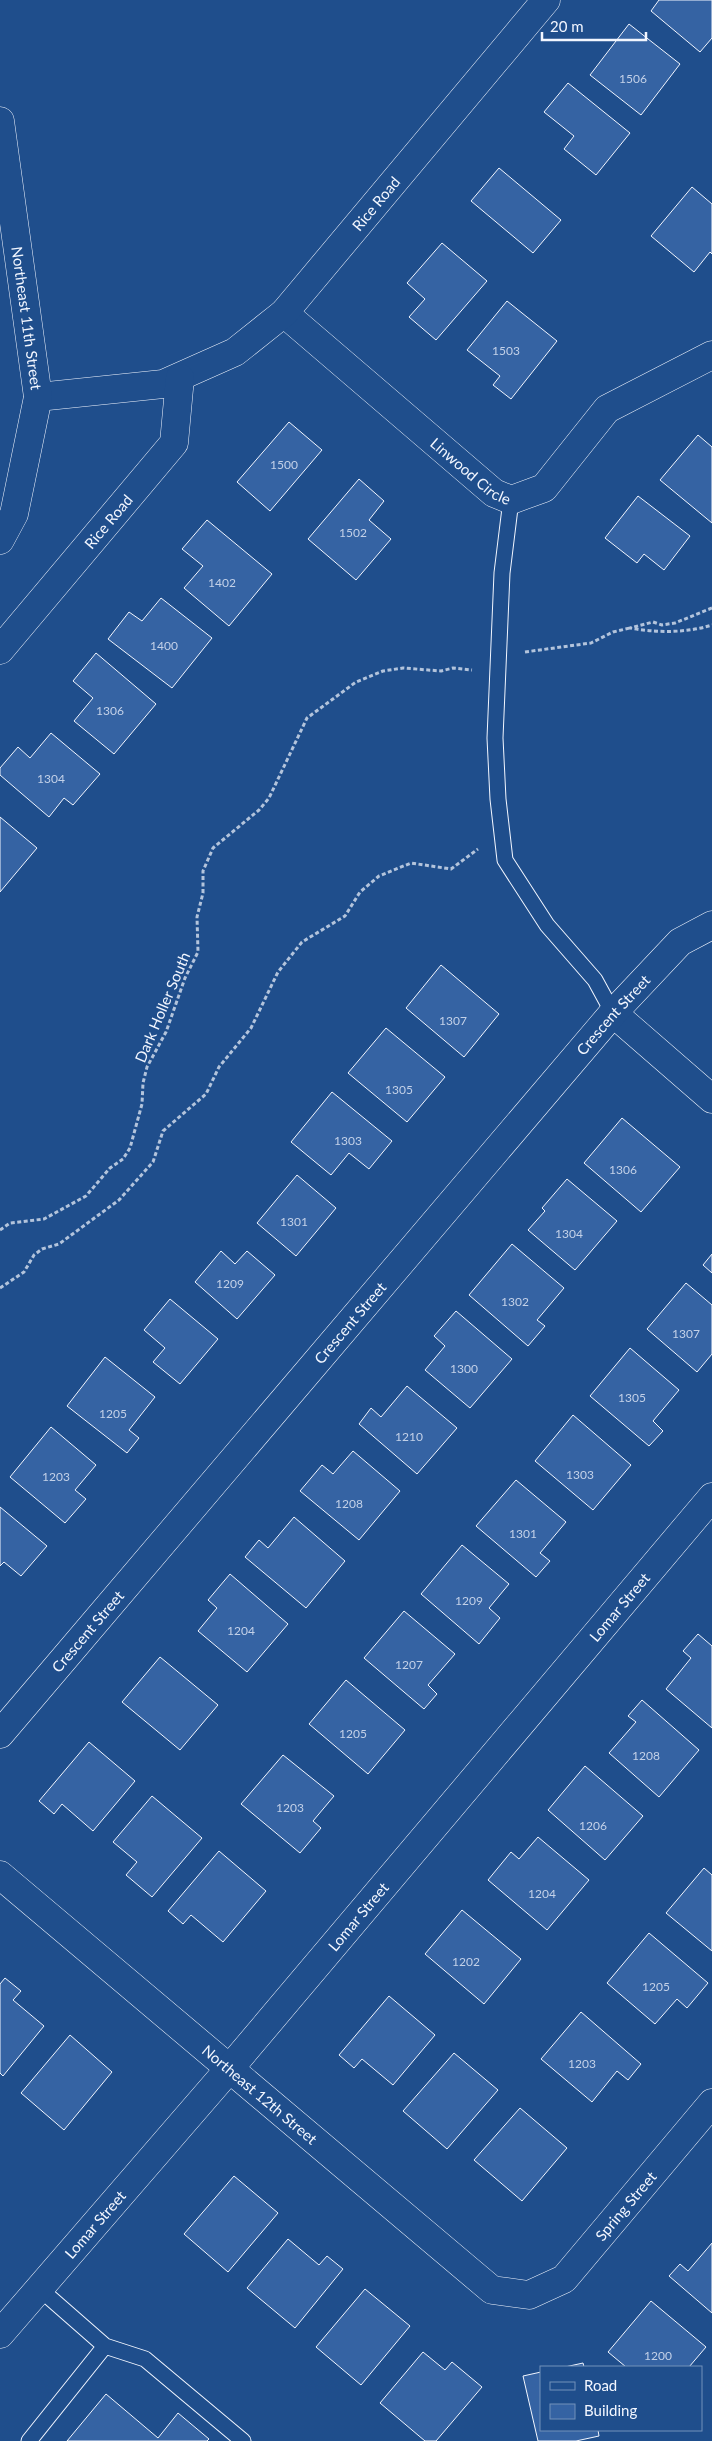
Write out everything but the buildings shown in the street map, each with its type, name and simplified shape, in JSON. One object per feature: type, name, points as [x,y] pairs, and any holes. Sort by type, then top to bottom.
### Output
[{"type":"street","name":"Rice Road","points":[[38,397],[164,384],[235,352],[284,313],[546,0]]},
{"type":"street","name":"Northeast 11th Street","points":[[0,121],[38,397],[14,514],[0,540]]},
{"type":"street","name":"Linwood Circle","points":[[284,313],[494,493],[511,500],[544,488],[607,409],[712,355]]},
{"type":"street","name":"Rice Road","points":[[0,650],[174,443],[180,378]]},
{"type":"street","name":"Crescent Street","points":[[0,1734],[613,1013],[680,942],[712,925]]},
{"type":"street","points":[[613,1013],[712,1098]]},
{"type":"street","name":"Lomar Street","points":[[0,2334],[230,2068],[712,1496]]},
{"type":"street","name":"Northeast 12th Street","points":[[0,1875],[492,2290],[529,2295]]},
{"type":"street","name":"Spring Street","points":[[529,2295],[564,2279],[712,2103]]},
{"type":"lane","points":[[511,500],[502,573],[495,738],[505,860],[547,924],[595,980],[613,1013]]},
{"type":"lane","points":[[40,2289],[105,2346],[145,2359],[243,2441]]},
{"type":"lane","points":[[29,2441],[105,2346]]},
{"type":"path","name":"Dark Holler South","points":[[0,1230],[10,1223],[44,1219],[86,1196],[126,1153],[142,1104],[143,1082],[147,1067],[166,1032],[185,978],[198,952],[197,917],[204,893],[203,871],[213,848],[259,810],[269,798],[308,718],[356,682],[383,671],[403,668],[440,671],[453,668],[484,670],[530,650],[591,643],[613,632],[653,622],[662,624],[675,623],[712,608]]},
{"type":"path","points":[[630,628],[655,632],[677,629],[694,631],[712,624]]},
{"type":"path","points":[[0,1288],[24,1272],[34,1255],[42,1249],[59,1244],[119,1200],[143,1176],[153,1162],[163,1132],[206,1094],[219,1067],[251,1028],[278,972],[302,942],[345,916],[360,892],[379,876],[411,863],[450,869],[473,853],[501,828]]}]
